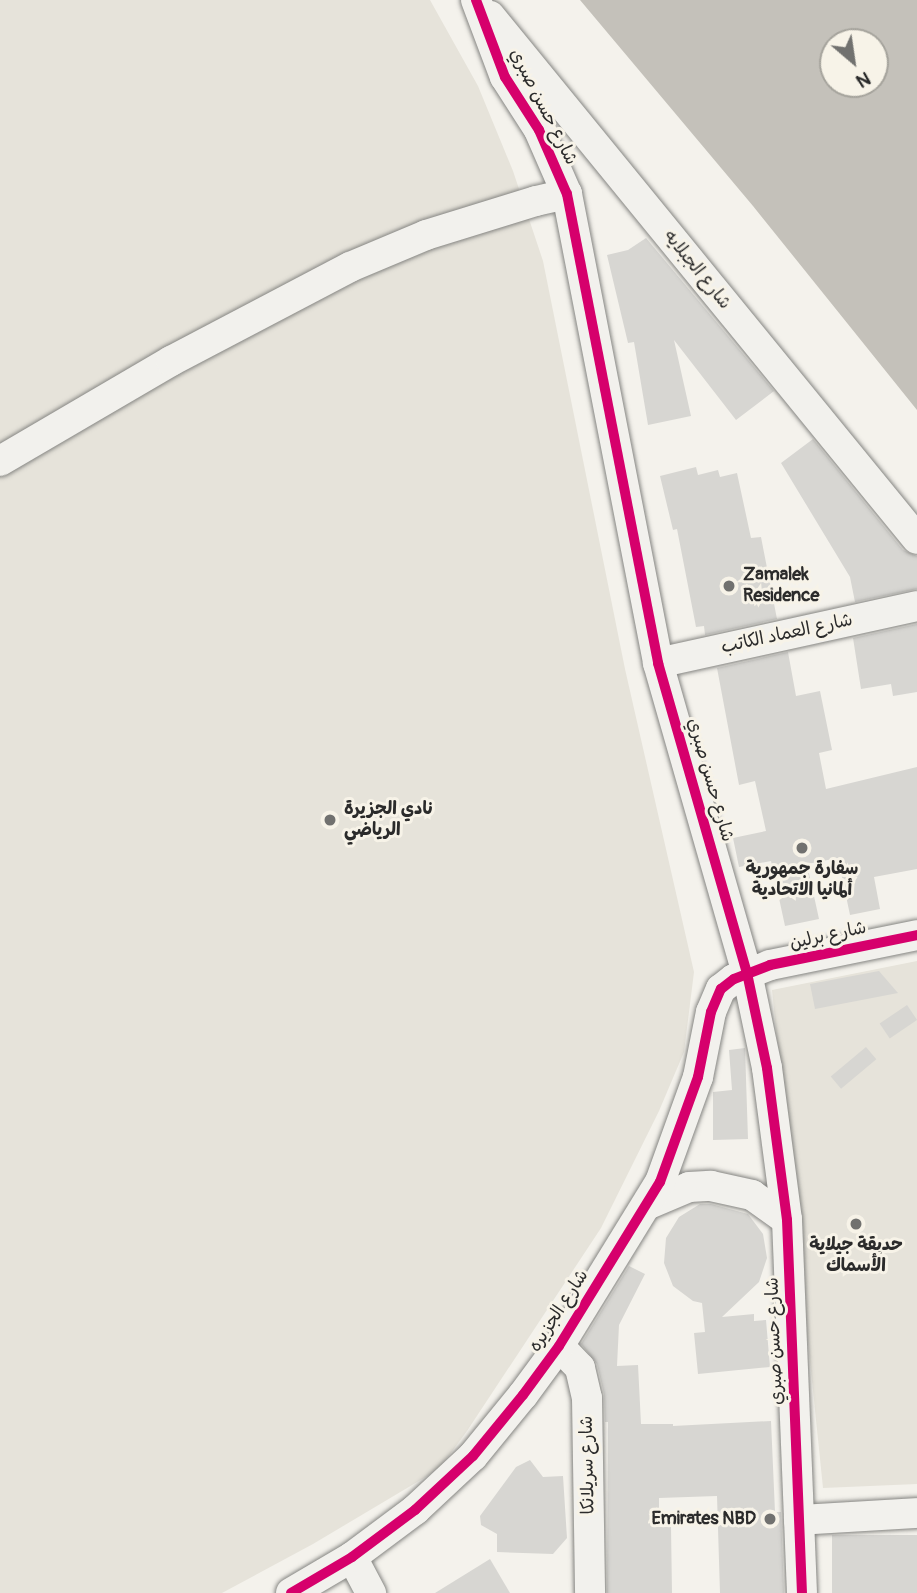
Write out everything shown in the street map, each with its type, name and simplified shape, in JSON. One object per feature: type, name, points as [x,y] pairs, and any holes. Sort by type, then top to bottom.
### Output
[{"type":"street","name":"شارع حسن صبري","points":[[477,0],[505,77],[539,130],[567,194],[658,663],[747,974],[766,1068],[787,1220],[802,1593]]},
{"type":"street","name":"شارع الجبلايه","points":[[477,0],[917,539]]},
{"type":"street","points":[[0,461],[172,362],[350,267],[426,235],[567,194]]},
{"type":"street","name":"شارع العماد الكاتب","points":[[658,663],[917,606]]},
{"type":"street","name":"شارع برلين","points":[[747,974],[770,965],[917,935]]},
{"type":"street","name":"شارع الجزيره","points":[[291,1593],[352,1557],[415,1510],[472,1456],[559,1346],[649,1204],[668,1162],[698,1077],[716,997],[727,984],[747,974]]},
{"type":"street","points":[[649,1204],[689,1188],[710,1186],[752,1195],[787,1220]]},
{"type":"street","name":"شارع سريلانكا","points":[[559,1346],[571,1355],[580,1368],[587,1398],[590,1593]]},
{"type":"street","points":[[799,1520],[917,1513]]},
{"type":"street","points":[[352,1557],[371,1593]]},
{"type":"shaded area","name":"نادي الجزيرة الرياضي","points":[[0,0],[430,0],[478,86],[513,171],[543,261],[625,669],[694,972],[684,1052],[659,1111],[601,1228],[439,1469],[313,1544],[222,1593],[0,1593]]},
{"type":"shaded area","points":[[580,0],[917,0],[917,410],[753,206]]},
{"type":"shaded area","name":"حديقة جيلاية الأسماك","points":[[917,961],[917,1484],[823,1488],[772,990]]},
{"type":"building","points":[[646,238],[774,391],[736,420],[674,340],[691,416],[648,425],[634,342],[628,343],[607,255],[628,250]]},
{"type":"building","points":[[813,439],[903,550],[917,556],[917,589],[855,602],[850,577],[781,463]]},
{"type":"building","name":"Zamalek Residence","points":[[696,467],[698,475],[718,470],[720,477],[737,473],[751,538],[761,537],[777,619],[705,635],[704,626],[696,627],[677,529],[673,530],[660,476]]},
{"type":"building","points":[[917,624],[917,692],[893,696],[891,684],[861,689],[853,638]]},
{"type":"building","points":[[788,652],[796,696],[820,691],[832,750],[819,753],[826,789],[917,767],[917,869],[874,877],[880,909],[850,915],[838,858],[807,864],[819,919],[785,926],[771,861],[739,867],[733,838],[766,831],[755,781],[739,785],[717,668]]},
{"type":"building","points":[[879,971],[898,993],[815,1009],[810,984]]},
{"type":"building","points":[[907,1005],[917,1020],[890,1038],[880,1023]]},
{"type":"building","points":[[866,1047],[876,1059],[841,1089],[831,1077]]},
{"type":"building","points":[[745,1048],[748,1139],[713,1140],[713,1092],[732,1090],[729,1050]]},
{"type":"building","points":[[700,1204],[711,1204],[748,1214],[763,1234],[767,1258],[759,1282],[722,1317],[754,1314],[754,1321],[766,1320],[770,1367],[698,1374],[694,1333],[705,1332],[702,1303],[693,1301],[673,1286],[664,1263],[666,1238],[679,1217]]},
{"type":"building","points":[[629,1266],[645,1274],[619,1325],[617,1366],[638,1365],[641,1424],[673,1426],[771,1421],[775,1512],[781,1512],[784,1593],[720,1593],[717,1496],[659,1498],[659,1527],[671,1527],[672,1593],[607,1593],[608,1422],[605,1422],[604,1394],[597,1364],[581,1344]]},
{"type":"building","points":[[530,1460],[543,1477],[563,1476],[567,1538],[553,1554],[497,1552],[497,1534],[481,1525],[480,1516],[516,1467]]},
{"type":"building","points":[[832,1535],[917,1535],[917,1593],[832,1593]]},
{"type":"building","points":[[490,1559],[510,1593],[435,1593]]},
{"type":"cycle path","points":[[476,0],[505,77],[539,130],[567,194],[658,663],[747,973],[767,1068],[787,1220],[802,1593]]},
{"type":"cycle path","points":[[291,1593],[352,1557],[415,1510],[473,1456],[559,1346],[660,1182],[698,1077],[711,1012],[721,989],[734,979],[770,965],[917,935]]},
{"type":"place","name":"Zamalek Residence","points":[[729,586]]},
{"type":"place","name":"نادي الجزيرة الرياضي","points":[[330,820]]},
{"type":"place","name":"سفارة جمهورية ألمانيا الاتحادية","points":[[802,848]]},
{"type":"place","name":"حديقة جيلاية الأسماك","points":[[856,1224]]},
{"type":"place","name":"Emirates NBD","points":[[770,1519]]}]
